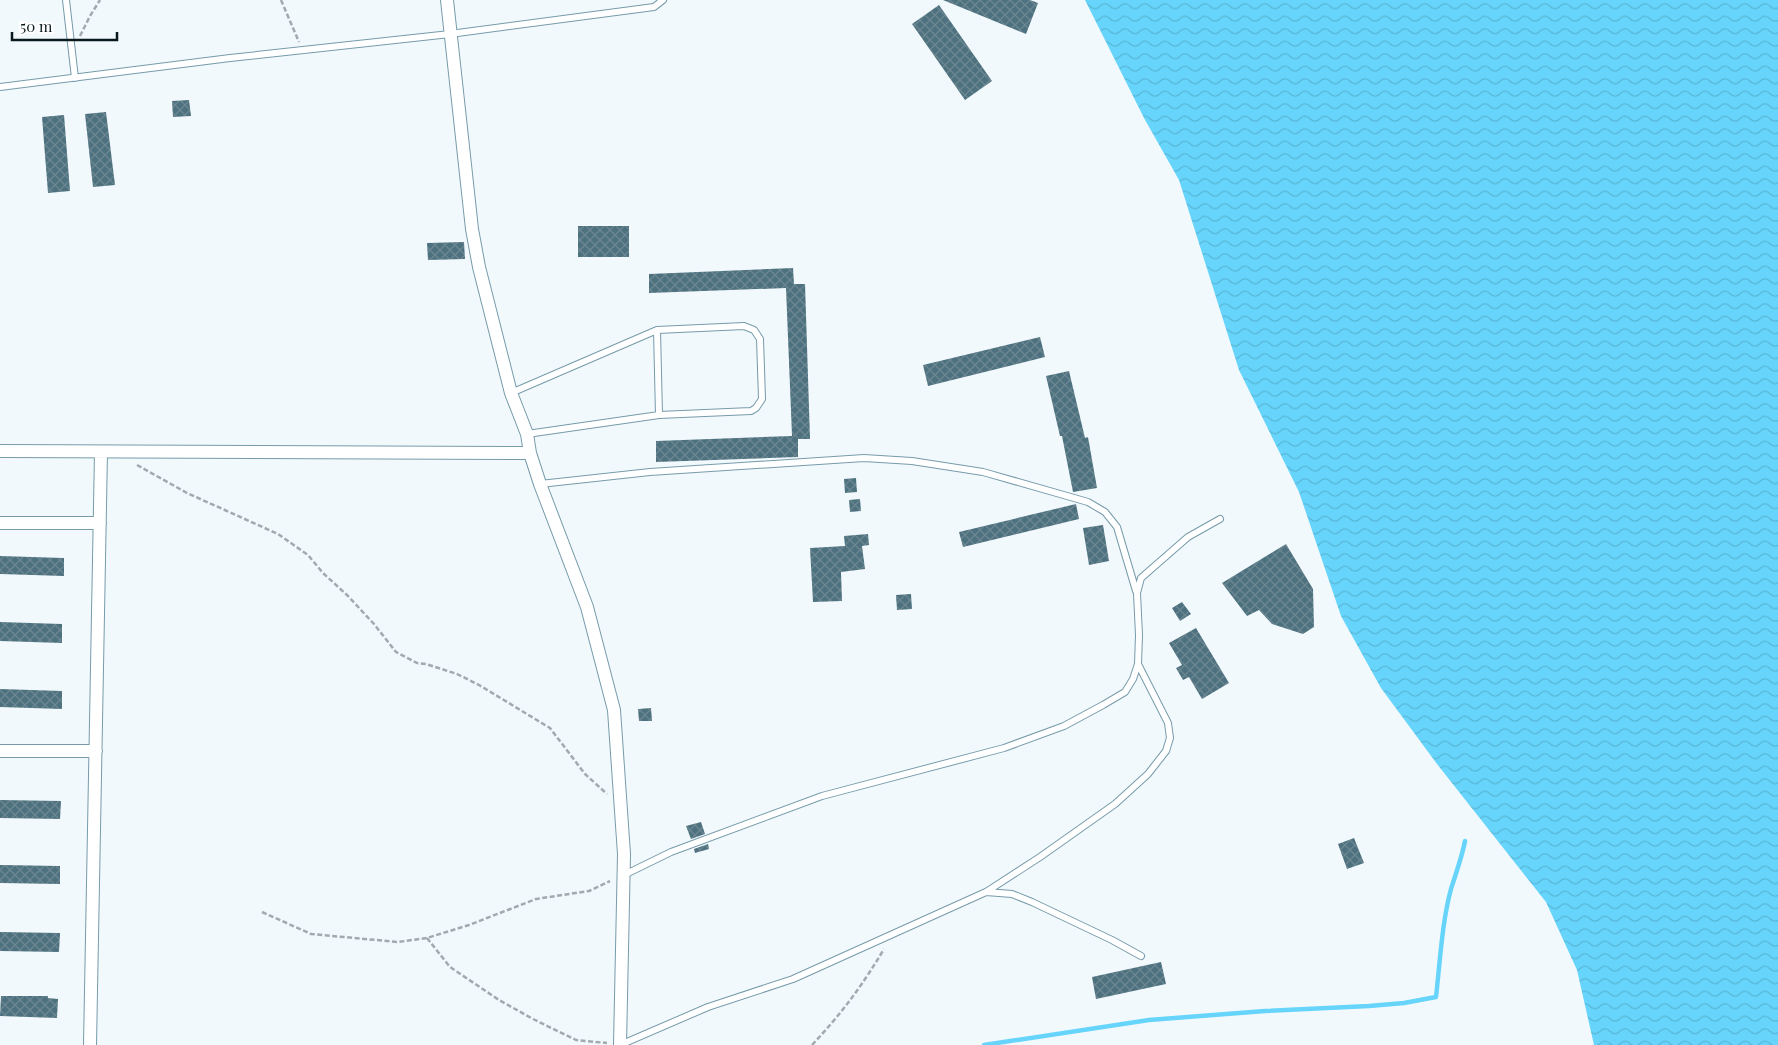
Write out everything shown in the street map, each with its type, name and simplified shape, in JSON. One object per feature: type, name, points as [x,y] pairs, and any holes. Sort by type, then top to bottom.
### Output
[{"type":"street","points":[[447,0],[475,247],[511,393],[527,434],[530,454],[540,484],[587,607],[614,710],[624,875],[620,1045]]},
{"type":"street","points":[[0,451],[530,454]]},
{"type":"street","points":[[90,1045],[100,523],[107,452]]},
{"type":"street","points":[[0,523],[100,523]]},
{"type":"street","points":[[0,751],[96,751]]},
{"type":"lane","points":[[66,0],[75,78]]},
{"type":"lane","points":[[0,87],[450,34],[654,7],[663,0]]},
{"type":"lane","points":[[511,393],[657,330],[744,326],[754,330],[760,339],[762,399],[756,408],[745,412],[659,415],[527,434]]},
{"type":"lane","points":[[657,330],[659,415]]},
{"type":"lane","points":[[540,484],[650,472],[864,458],[912,461],[983,472],[1088,502],[1105,512],[1118,528],[1137,592],[1138,664],[1133,679],[1124,692],[1064,726],[1004,748],[822,796],[671,852],[624,875]]},
{"type":"lane","points":[[1137,592],[1141,578],[1148,570],[1188,537],[1220,519]]},
{"type":"lane","points":[[620,1045],[708,1007],[793,979],[986,892],[1040,857],[1115,804],[1148,774],[1166,751],[1170,738],[1168,723],[1138,664]]},
{"type":"lane","points":[[986,892],[1012,894],[1032,902],[1142,956]]},
{"type":"path","points":[[72,52],[100,0]]},
{"type":"path","points":[[281,0],[303,50]]},
{"type":"path","points":[[107,452],[186,492],[278,534],[308,555],[323,574],[348,596],[374,624],[396,652],[417,663],[457,674],[479,684],[550,728],[585,774],[621,808]]},
{"type":"path","points":[[262,912],[311,934],[398,942],[427,938],[469,925],[536,899],[589,891],[624,875]]},
{"type":"path","points":[[812,1045],[840,1015],[865,982],[892,935]]},
{"type":"path","points":[[427,938],[450,967],[498,1000],[576,1040],[620,1045]]},
{"type":"water","points":[[1085,0],[1778,0],[1778,1045],[1594,1045],[1577,970],[1546,902],[1437,764],[1381,688],[1341,616],[1299,492],[1239,370],[1179,180],[1144,118]]},
{"type":"building","points":[[943,0],[1030,0],[1038,3],[1026,34]]},
{"type":"building","points":[[939,5],[992,81],[965,100],[912,24]]},
{"type":"building","points":[[189,100],[191,116],[173,117],[172,101]]},
{"type":"building","points":[[106,112],[115,185],[93,187],[85,114]]},
{"type":"building","points":[[64,115],[70,191],[48,193],[42,117]]},
{"type":"building","points":[[578,226],[629,226],[629,257],[578,257]]},
{"type":"building","points":[[464,242],[465,259],[428,260],[427,243]]},
{"type":"building","points":[[793,268],[794,284],[805,284],[810,439],[798,439],[798,457],[656,462],[656,441],[792,436],[786,288],[649,293],[649,274]]},
{"type":"building","points":[[1040,337],[1045,357],[928,386],[923,365]]},
{"type":"building","points":[[1069,371],[1085,438],[1088,437],[1097,488],[1073,492],[1062,436],[1060,436],[1046,376]]},
{"type":"building","points":[[856,478],[857,492],[845,493],[844,479]]},
{"type":"building","points":[[860,499],[861,511],[850,512],[849,500]]},
{"type":"building","points":[[1076,504],[1079,519],[963,547],[959,532]]},
{"type":"building","points":[[1103,525],[1109,561],[1089,565],[1083,528]]},
{"type":"building","points":[[868,534],[869,545],[862,546],[865,569],[841,572],[842,601],[813,602],[810,548],[845,546],[844,536]]},
{"type":"building","points":[[1286,544],[1313,589],[1314,627],[1303,634],[1272,624],[1259,610],[1247,616],[1222,583]]},
{"type":"building","points":[[0,556],[64,558],[64,576],[0,574]]},
{"type":"building","points":[[911,594],[912,609],[897,610],[896,595]]},
{"type":"building","points":[[1182,602],[1191,614],[1180,621],[1172,608]]},
{"type":"building","points":[[0,622],[62,624],[62,643],[0,641]]},
{"type":"building","points":[[1196,628],[1229,683],[1202,699],[1189,677],[1183,680],[1176,668],[1182,665],[1169,643]]},
{"type":"building","points":[[0,689],[62,691],[62,709],[0,707]]},
{"type":"building","points":[[651,708],[652,721],[639,721],[638,709]]},
{"type":"building","points":[[0,800],[61,801],[60,819],[0,818]]},
{"type":"building","points":[[701,822],[705,834],[691,839],[686,826]]},
{"type":"building","points":[[1354,838],[1364,863],[1347,869],[1338,844]]},
{"type":"building","points":[[708,844],[709,849],[695,853],[694,849]]},
{"type":"building","points":[[0,865],[60,866],[60,884],[0,883]]},
{"type":"building","points":[[0,932],[60,933],[59,952],[0,951]]},
{"type":"building","points":[[1161,962],[1166,984],[1096,999],[1092,977]]},
{"type":"building","points":[[1,996],[48,996],[48,998],[58,999],[57,1018],[0,1016]]},
{"type":"waterway","points":[[984,1045],[1149,1020],[1265,1011],[1369,1006],[1404,1003],[1436,997],[1445,915],[1465,841]]}]
